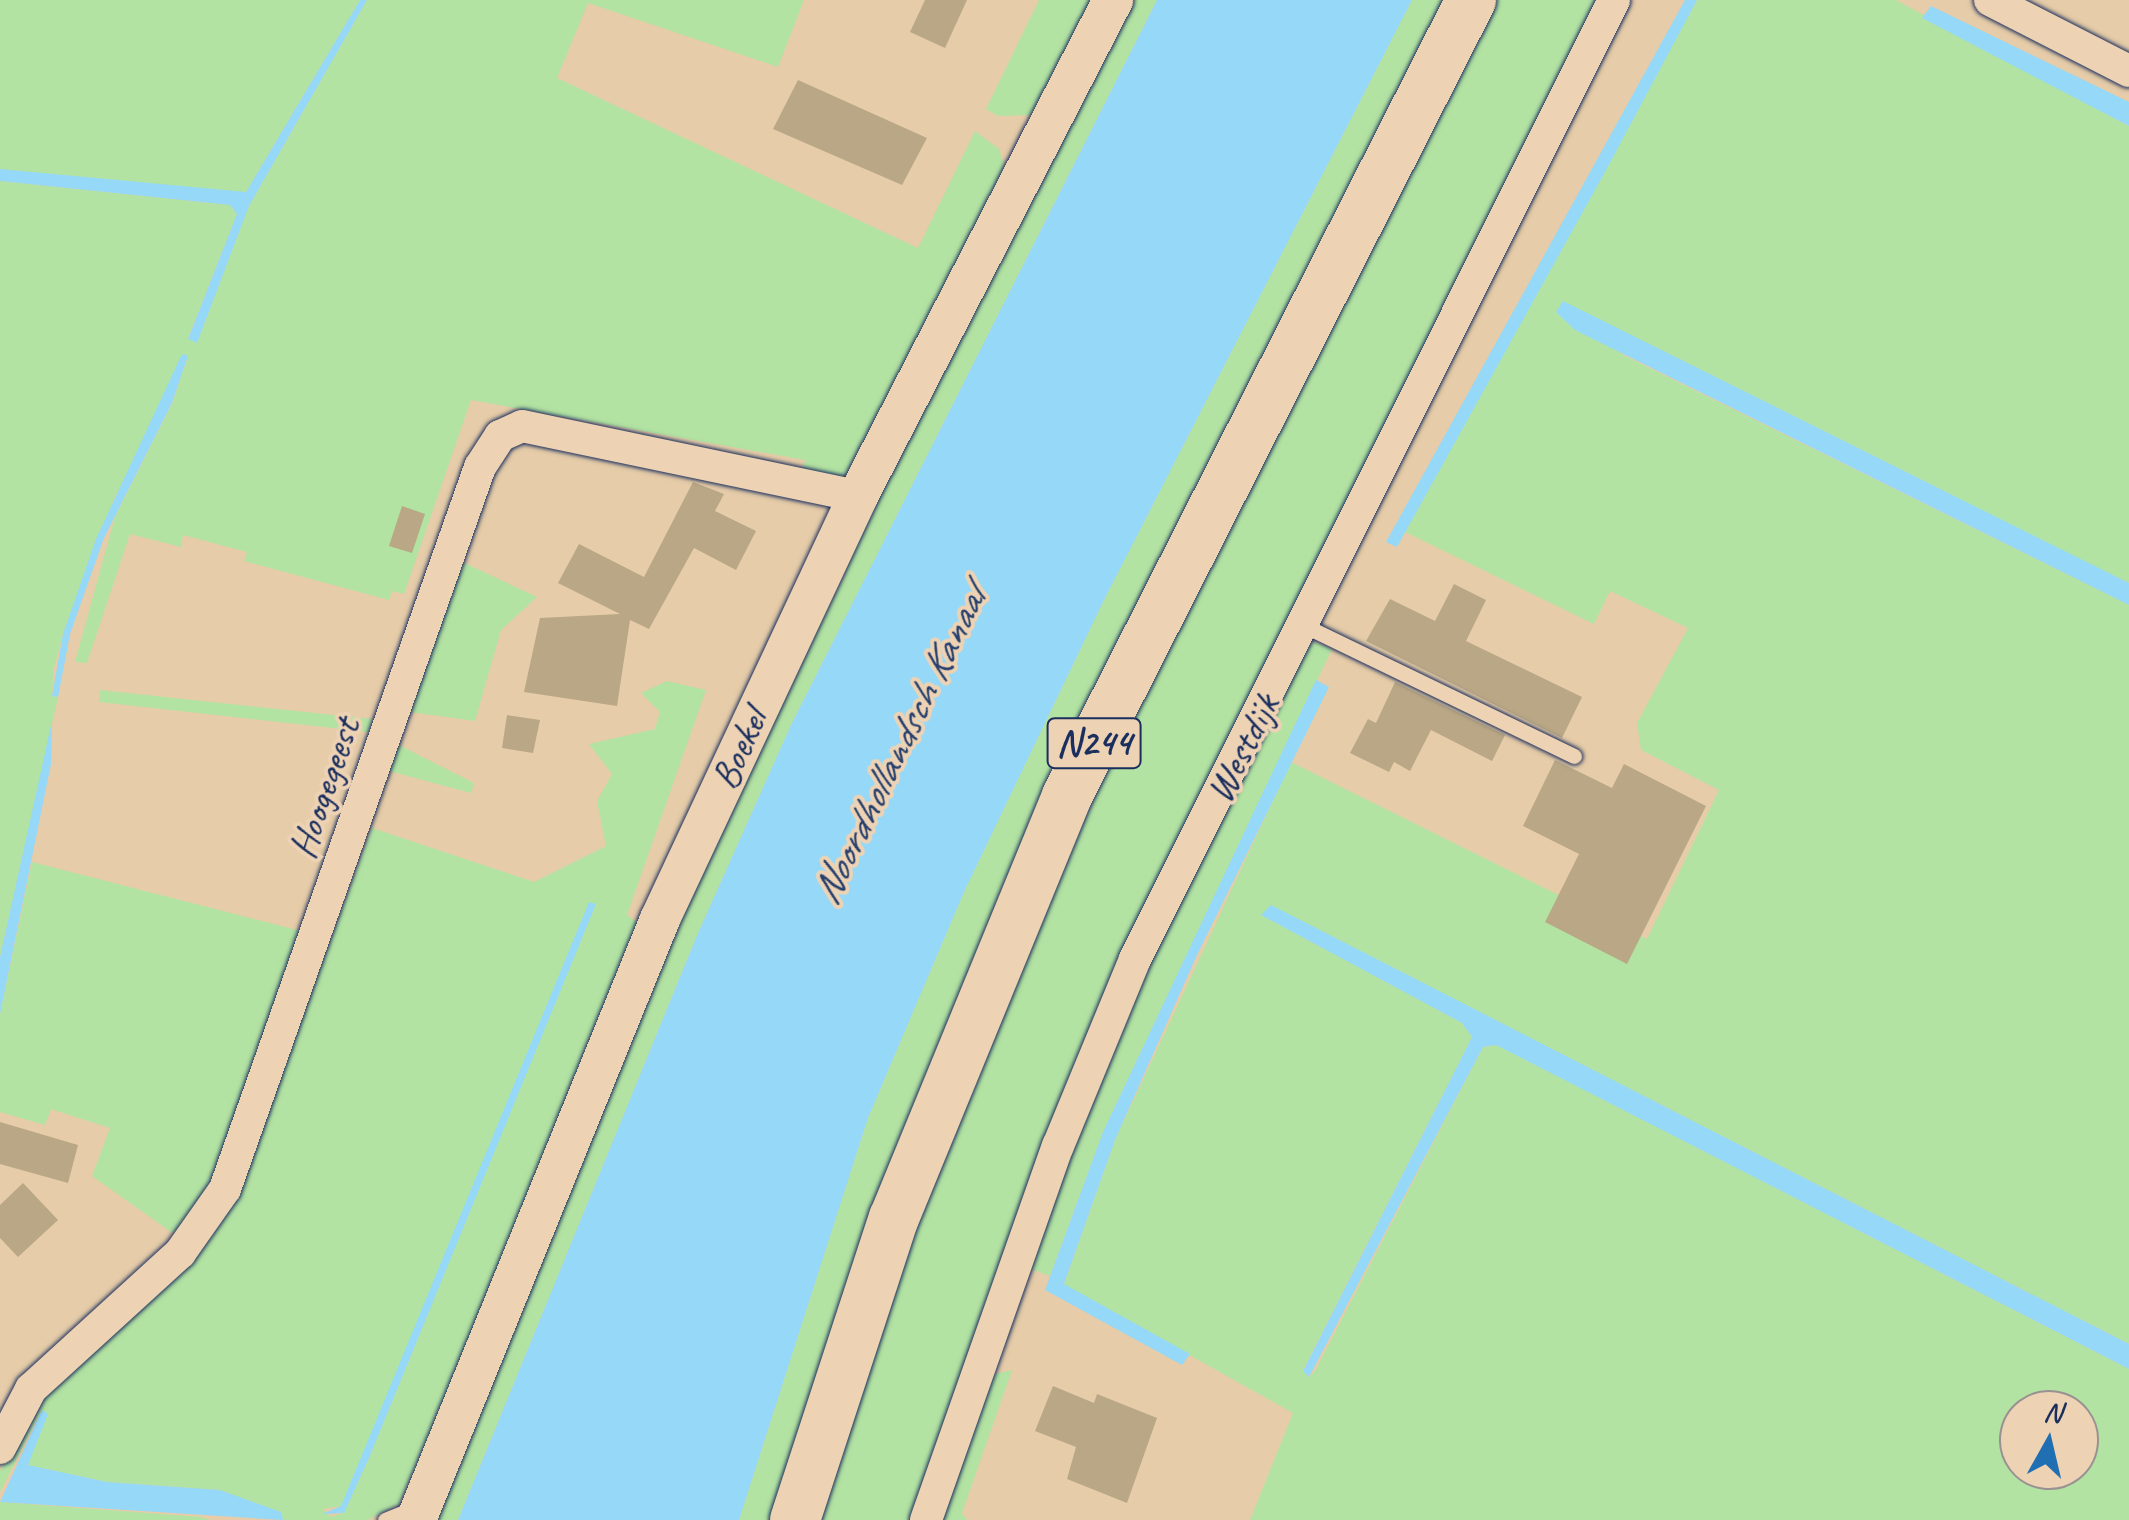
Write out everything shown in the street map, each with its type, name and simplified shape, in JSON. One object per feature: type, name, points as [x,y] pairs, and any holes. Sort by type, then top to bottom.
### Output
[{"type":"main road","name":"N244","points":[[795,1520],[913,1167],[1067,796],[1471,0]]},
{"type":"street","name":"Boekel","points":[[407,1515],[660,919],[858,496],[1113,0]]},
{"type":"street","name":"Westdijk","points":[[926,1520],[1058,1146],[1135,959],[1614,0]]},
{"type":"street","points":[[1990,0],[2129,71]]},
{"type":"street","name":"Hoogegeest","points":[[0,1448],[30,1389],[180,1253],[225,1189],[480,467],[500,436],[522,426],[858,496]]},
{"type":"lane","points":[[1304,625],[1574,756]]},
{"type":"green space","points":[[0,0],[360,0],[246,192],[230,195],[0,169]]},
{"type":"green space","points":[[367,0],[804,0],[778,67],[588,3],[557,78],[918,248],[975,131],[999,149],[1008,177],[856,471],[842,479],[802,475],[805,460],[471,400],[404,594],[392,591],[389,600],[244,561],[247,552],[183,535],[181,547],[130,534],[87,663],[75,662],[115,517],[172,404],[188,357],[114,499],[63,634],[54,668],[52,696],[58,697],[0,957],[0,181],[230,205],[237,214],[188,338],[197,342],[249,206]]},
{"type":"green space","points":[[1039,0],[1097,0],[1034,115],[998,116],[986,109]]},
{"type":"green space","points":[[1128,0],[1157,0],[791,725],[698,933],[458,1520],[431,1520],[706,853],[845,575],[843,561]]},
{"type":"green space","points":[[1412,0],[1453,0],[1279,349],[778,1520],[739,1520],[868,1118],[964,892],[1103,602]]},
{"type":"green space","points":[[1489,0],[1602,0],[1251,703],[914,1520],[811,1520],[1018,943]]},
{"type":"green space","points":[[1697,0],[1896,0],[2129,126],[2129,583],[1559,304],[1625,356],[2129,605],[2129,1344],[1272,906],[1262,915],[1462,1023],[1472,1037],[1303,1370],[1310,1376],[1483,1047],[1497,1045],[2129,1369],[2129,1520],[1250,1520],[1293,1413],[1064,1285],[1115,1140],[1291,762],[1647,939],[1719,790],[1641,750],[1637,723],[1688,628],[1610,591],[1594,624],[1405,532]]},
{"type":"green space","points":[[458,560],[537,597],[501,630],[475,721],[410,712]]},
{"type":"green space","points":[[1314,642],[1332,649],[1103,1132],[1050,1276],[1025,1267],[1097,1076],[1186,882],[1302,650]]},
{"type":"green space","points":[[667,681],[706,690],[627,915],[642,926],[489,1303],[399,1504],[368,1520],[283,1520],[280,1512],[220,1490],[107,1482],[27,1465],[47,1415],[42,1410],[0,1492],[0,1471],[36,1397],[142,1304],[273,1095],[372,828],[534,882],[606,846],[597,801],[612,774],[589,744],[655,729],[660,712],[641,693]],"holes":[[[595,905],[344,1513],[331,1517],[323,1509],[341,1506]]]},
{"type":"green space","points":[[100,690],[372,719],[369,732],[99,702]]},
{"type":"green space","points":[[397,744],[474,783],[471,793],[389,771]]},
{"type":"green space","points":[[32,862],[305,932],[225,1154],[186,1231],[171,1232],[92,1176],[110,1128],[51,1109],[45,1125],[0,1112],[0,1014]]},
{"type":"green space","points":[[1012,1370],[962,1513],[967,1520],[939,1520],[991,1375]]},
{"type":"green space","points":[[0,1502],[201,1517],[210,1520],[0,1520]]},
{"type":"water","points":[[360,0],[367,0],[249,206],[197,343],[188,339],[237,214],[230,205],[0,181],[0,169],[246,192]]},
{"type":"water","name":"Noordhollandsch Kanaal","points":[[1157,0],[1412,0],[1103,602],[964,892],[868,1118],[739,1520],[458,1520],[698,933],[791,725]]},
{"type":"water","points":[[1685,0],[1697,0],[1605,172],[1397,547],[1386,542]]},
{"type":"water","points":[[1931,6],[2129,102],[2129,126],[1922,18]]},
{"type":"water","points":[[1563,301],[2129,583],[2129,605],[1575,330],[1556,312]]},
{"type":"water","points":[[182,354],[188,356],[172,403],[104,538],[70,634],[58,697],[52,696],[63,634],[96,539]]},
{"type":"water","points":[[1316,680],[1329,687],[1197,955],[1115,1140],[1064,1284],[1190,1354],[1182,1365],[1045,1290],[1103,1132]]},
{"type":"water","points":[[52,721],[51,764],[0,1014],[0,957]]},
{"type":"water","points":[[589,902],[596,904],[369,1458],[344,1513],[322,1514],[341,1506]]},
{"type":"water","points":[[1271,905],[2129,1344],[2129,1369],[1496,1045],[1483,1047],[1309,1377],[1303,1371],[1472,1037],[1462,1023],[1261,915]]},
{"type":"water","points":[[42,1410],[48,1414],[28,1465],[107,1482],[220,1490],[281,1512],[283,1520],[0,1502]]},
{"type":"building","points":[[925,0],[967,0],[945,48],[910,32]]},
{"type":"building","points":[[798,80],[927,138],[902,185],[773,129]]},
{"type":"building","points":[[693,482],[724,494],[715,511],[756,531],[736,570],[694,548],[649,629],[630,620],[617,706],[524,692],[540,618],[620,614],[558,583],[579,544],[644,577]]},
{"type":"building","points":[[402,506],[425,514],[412,553],[389,546]]},
{"type":"building","points":[[1454,584],[1486,600],[1466,641],[1582,697],[1562,738],[1366,641],[1390,599],[1435,621]]},
{"type":"building","points":[[1395,682],[1505,735],[1492,761],[1431,730],[1410,771],[1394,762],[1389,772],[1350,753],[1368,719],[1376,723]]},
{"type":"building","points":[[507,715],[540,720],[533,753],[502,748]]},
{"type":"building","points":[[1555,760],[1612,788],[1624,764],[1706,806],[1627,964],[1545,922],[1579,854],[1523,826]]},
{"type":"building","points":[[0,1122],[78,1145],[68,1183],[0,1164]]},
{"type":"building","points":[[23,1183],[58,1220],[18,1257],[0,1238],[0,1205]]},
{"type":"building","points":[[1053,1386],[1094,1403],[1097,1394],[1157,1418],[1127,1503],[1067,1479],[1076,1447],[1035,1431]]}]
